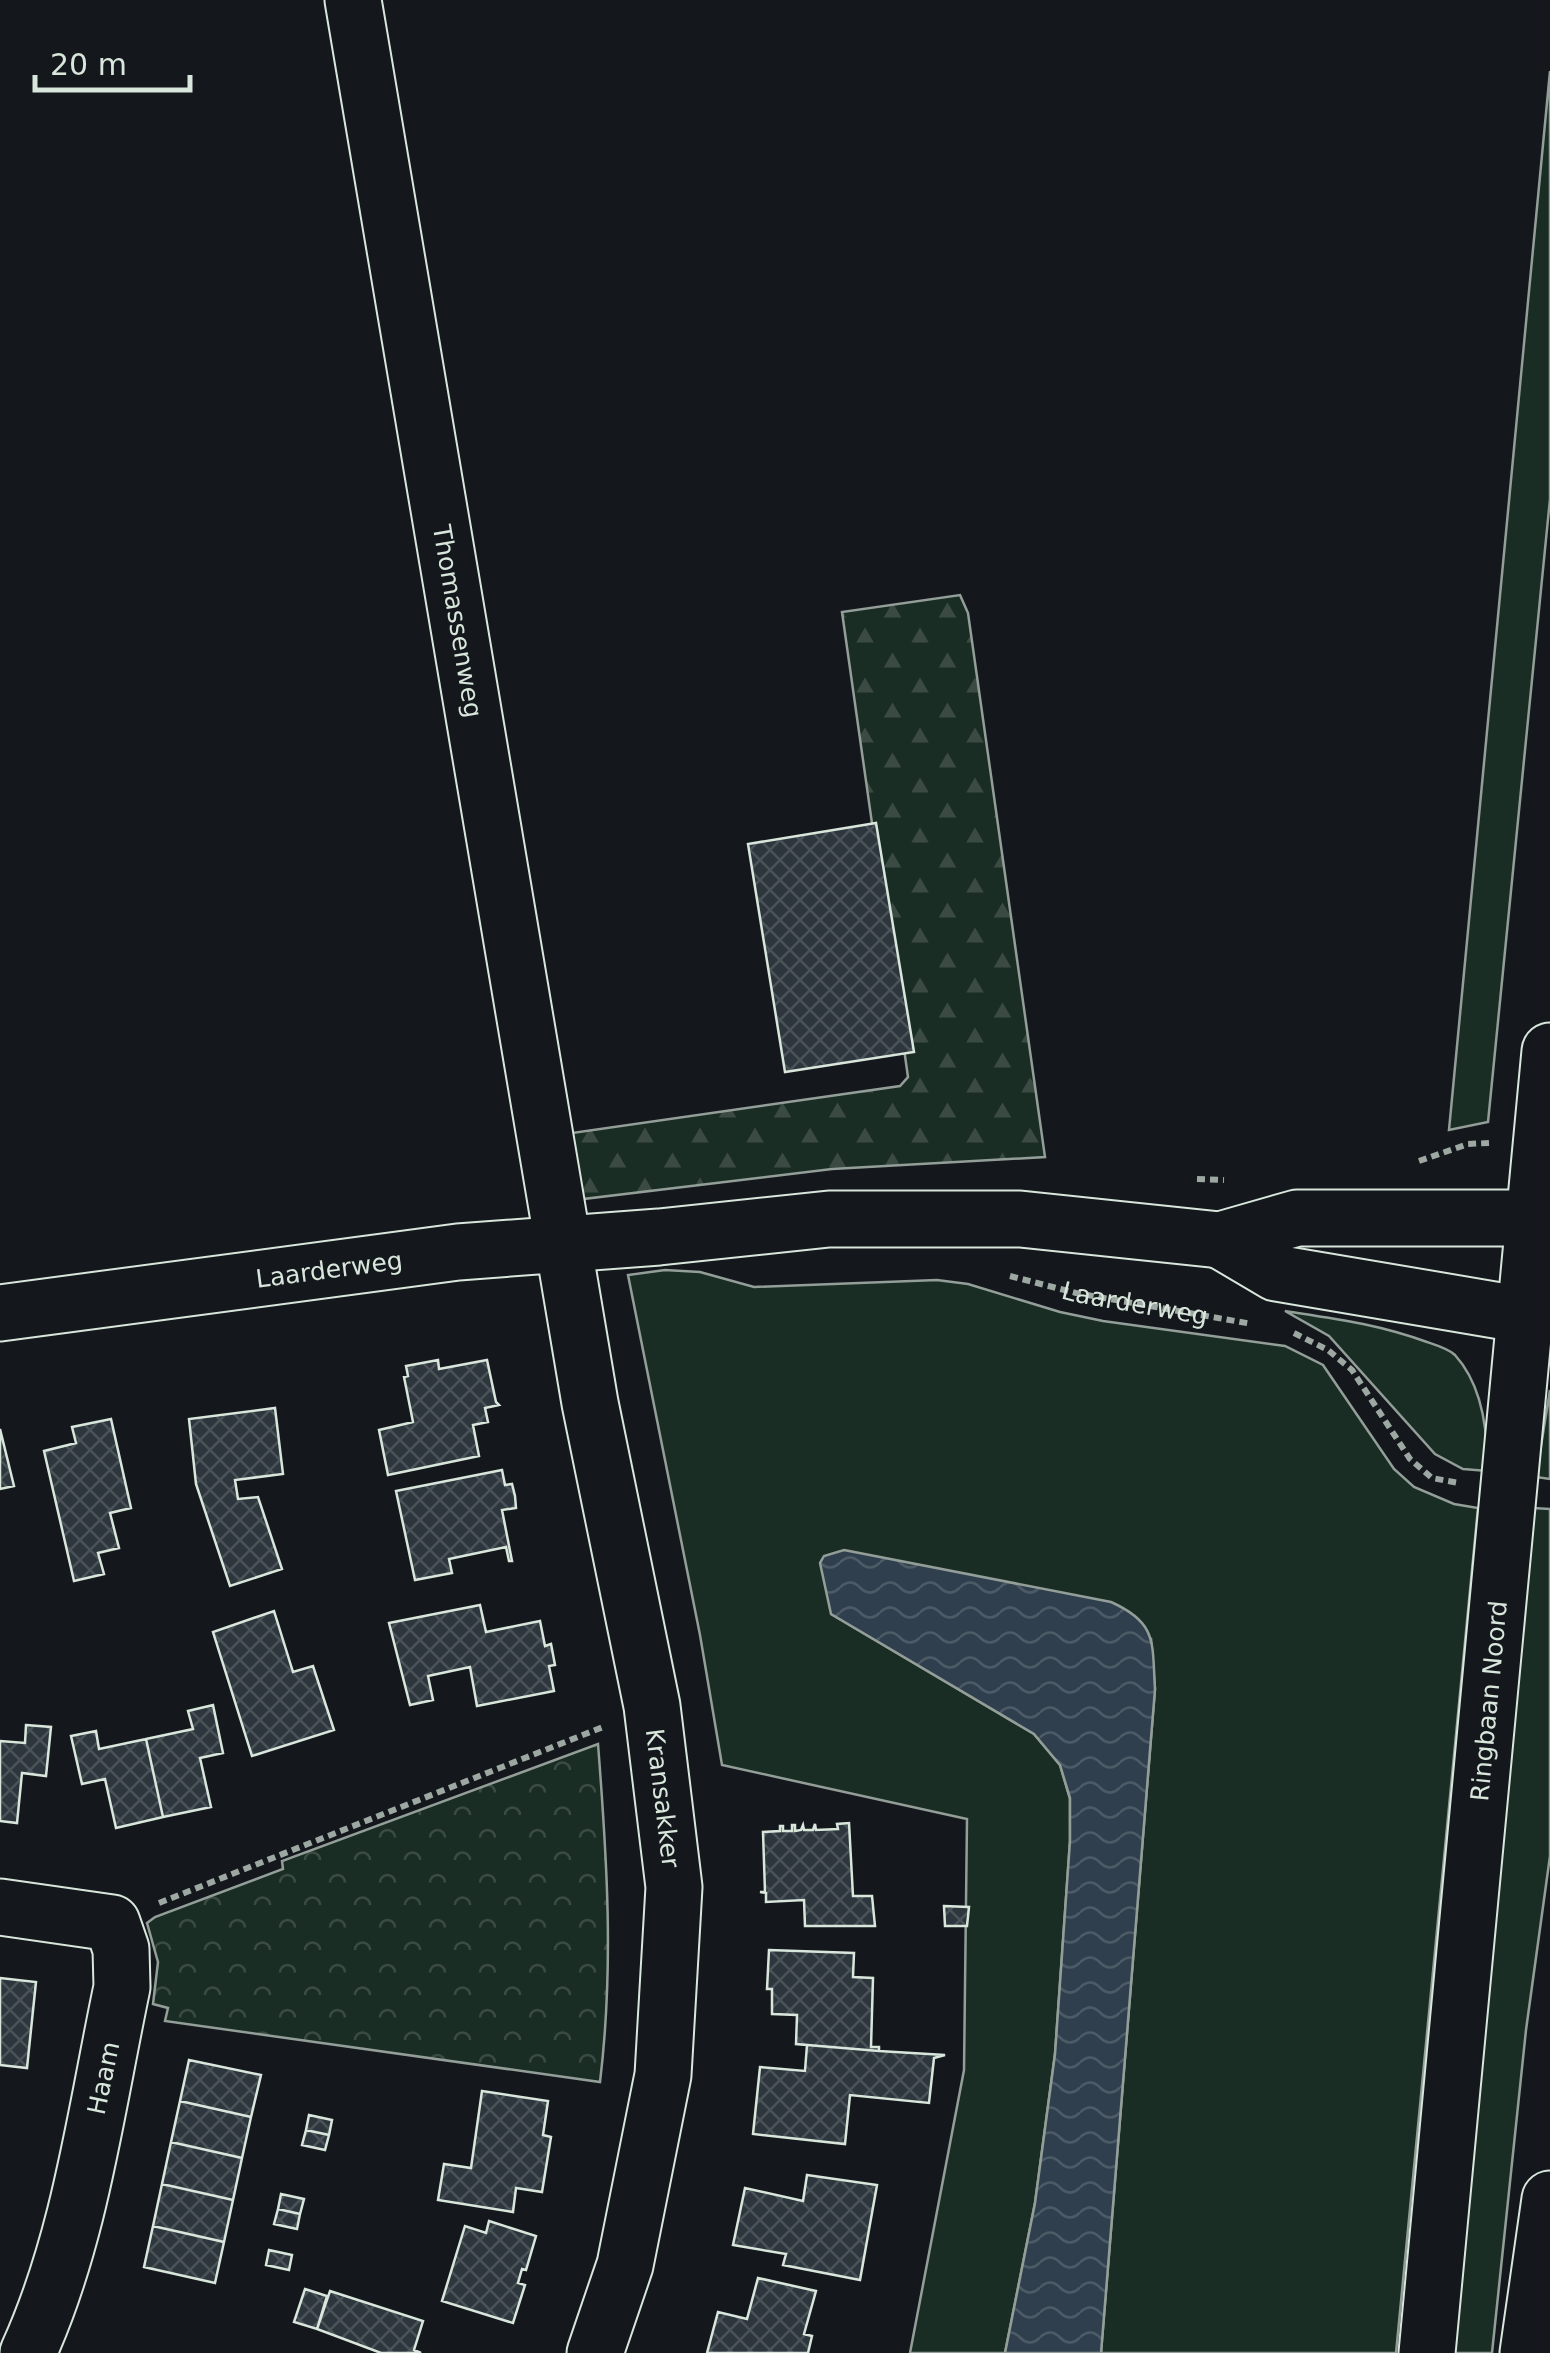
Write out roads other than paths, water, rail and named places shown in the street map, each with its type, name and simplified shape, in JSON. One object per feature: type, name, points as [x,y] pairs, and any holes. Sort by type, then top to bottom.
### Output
[{"type":"street","name":"Thomassenweg","points":[[353,0],[564,1244]]},
{"type":"street","name":"Ringbaan Noord","points":[[1427,2353],[1506,1489],[1537,1312],[1550,1051]]},
{"type":"street","name":"Laarderweg","points":[[0,1313],[458,1252],[659,1238],[829,1219],[1020,1219],[1220,1240],[1297,1218],[1542,1222]]},
{"type":"street","name":"Laarderweg","points":[[1220,1240],[1276,1273],[1537,1312]]},
{"type":"street","name":"Kransakker","points":[[564,1244],[620,1558],[652,1706],[674,1887],[664,2076],[624,2265],[595,2353]]},
{"type":"street","name":"Haam","points":[[0,1906],[112,1923],[121,1949],[122,1987],[70,2233],[48,2307],[43,2348]]},
{"type":"street","points":[[1528,2353],[1550,2199]]},
{"type":"water","points":[[844,1550],[1111,1602],[1137,1618],[1150,1636],[1155,1689],[1101,2353],[1005,2353],[1035,2203],[1055,2054],[1070,1841],[1070,1798],[1060,1765],[1034,1734],[831,1614],[820,1563],[824,1556]]}]
